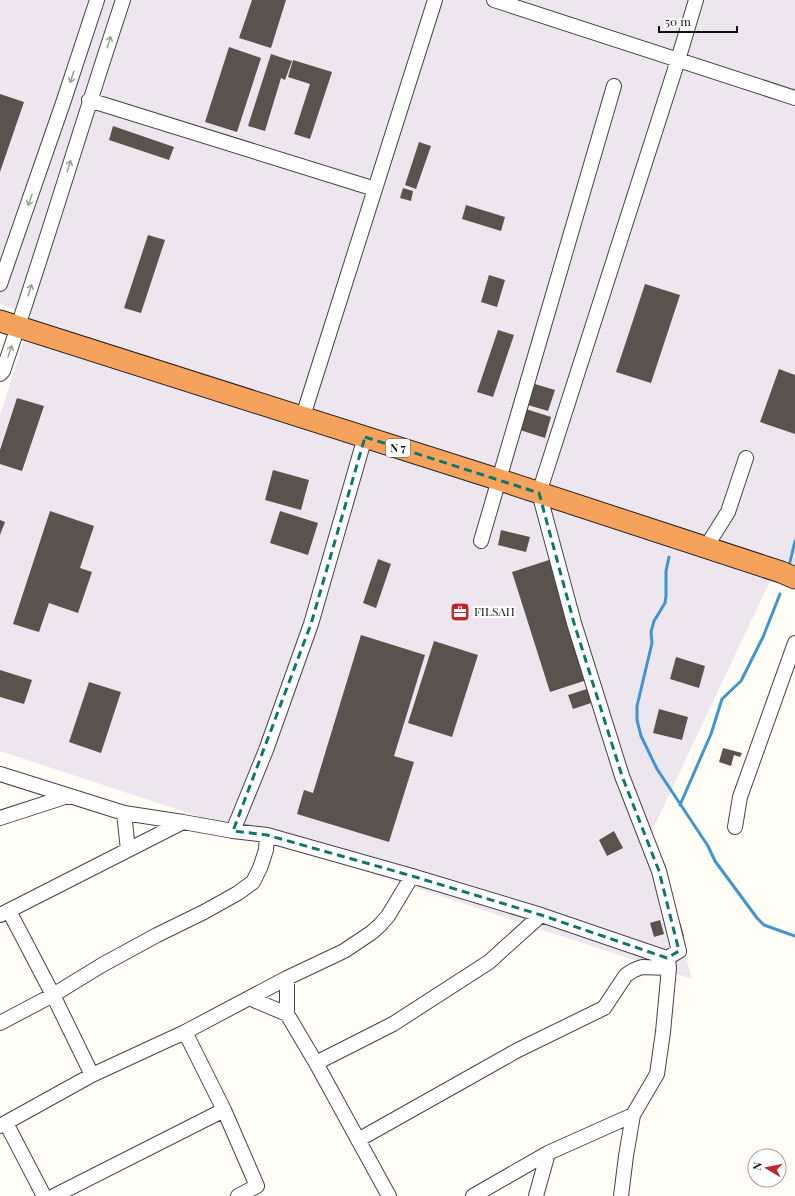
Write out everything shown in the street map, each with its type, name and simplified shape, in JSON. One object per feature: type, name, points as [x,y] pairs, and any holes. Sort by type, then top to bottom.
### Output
[{"type":"highway","name":"N 7","points":[[9,324],[303,416],[706,547],[795,578]]},
{"type":"street","points":[[0,284],[97,0]]},
{"type":"street","points":[[0,374],[3,371],[9,324],[55,212],[89,100],[123,0]]},
{"type":"street","points":[[303,416],[435,0]]},
{"type":"street","points":[[494,0],[795,98]]},
{"type":"street","points":[[621,1196],[633,1115],[657,1074],[663,1032],[668,963],[679,951],[659,871],[622,776],[574,624],[539,493],[696,0]]},
{"type":"street","points":[[481,541],[614,86]]},
{"type":"street","points":[[89,100],[375,189]]},
{"type":"street","points":[[233,831],[266,750],[311,624],[365,437]]},
{"type":"street","points":[[706,547],[728,512],[746,458]]},
{"type":"street","points":[[735,827],[740,797],[795,643]]},
{"type":"street","points":[[0,774],[124,813],[233,831],[267,834],[541,914],[668,963]]},
{"type":"street","points":[[0,818],[68,796]]},
{"type":"street","points":[[124,813],[128,850]]},
{"type":"street","points":[[92,1074],[53,995],[5,913],[183,822]]},
{"type":"street","points":[[0,1023],[53,995],[102,965],[238,893],[253,882],[260,868],[266,850],[267,834]]},
{"type":"street","points":[[44,1196],[3,1125],[92,1074],[185,1032],[287,978],[344,950],[371,933],[388,916],[412,876]]},
{"type":"street","points":[[316,1063],[393,1024],[488,962],[541,914]]},
{"type":"street","points":[[358,1140],[518,1050],[604,1008],[626,975],[634,970],[642,967],[668,963]]},
{"type":"street","points":[[287,978],[287,1014],[316,1063],[388,1196]]},
{"type":"street","points":[[249,998],[287,1014]]},
{"type":"street","points":[[185,1032],[224,1110],[257,1186],[238,1196]]},
{"type":"street","points":[[54,1196],[224,1110]]},
{"type":"street","points":[[473,1196],[548,1153],[633,1115]]},
{"type":"street","points":[[536,1196],[548,1153]]},
{"type":"highlighted area","points":[[365,437],[539,493],[574,623],[622,776],[659,871],[679,951],[667,958],[541,915],[412,876],[267,835],[233,831],[311,624]]},
{"type":"shaded area","points":[[0,0],[795,0],[795,565],[780,560],[651,833],[692,979],[0,751],[0,415],[32,315],[0,304]]},
{"type":"building","points":[[252,0],[286,0],[271,48],[239,38]]},
{"type":"building","points":[[229,47],[261,58],[237,132],[205,122]]},
{"type":"building","points":[[271,54],[292,61],[285,80],[281,78],[265,131],[248,126]]},
{"type":"building","points":[[293,60],[332,72],[310,139],[294,134],[310,84],[288,77]]},
{"type":"building","points":[[0,94],[24,102],[0,172]]},
{"type":"building","points":[[113,126],[174,147],[169,160],[109,140]]},
{"type":"building","points":[[419,142],[431,146],[416,189],[405,185]]},
{"type":"building","points":[[403,188],[413,191],[411,201],[400,198]]},
{"type":"building","points":[[466,205],[505,217],[501,231],[462,219]]},
{"type":"building","points":[[148,235],[165,240],[141,313],[124,308]]},
{"type":"building","points":[[489,275],[505,280],[497,307],[481,302]]},
{"type":"building","points":[[645,284],[680,295],[651,383],[616,372]]},
{"type":"building","points":[[498,330],[514,335],[493,397],[477,392]]},
{"type":"building","points":[[779,369],[795,375],[795,434],[760,422]]},
{"type":"building","points":[[535,384],[555,390],[548,411],[528,405]]},
{"type":"building","points":[[17,398],[44,406],[22,471],[0,464],[0,450]]},
{"type":"building","points":[[526,409],[551,417],[545,438],[520,430]]},
{"type":"building","points":[[273,470],[309,480],[301,510],[265,500]]},
{"type":"building","points":[[50,511],[94,526],[80,568],[92,572],[78,613],[49,603],[39,632],[13,624]]},
{"type":"building","points":[[280,511],[318,523],[308,555],[270,543]]},
{"type":"building","points":[[0,520],[5,522],[0,535]]},
{"type":"building","points":[[501,530],[530,537],[526,552],[498,545]]},
{"type":"building","points":[[378,559],[391,564],[376,608],[363,603]]},
{"type":"building","points":[[552,559],[590,679],[550,692],[512,572]]},
{"type":"building","points":[[361,635],[425,655],[394,756],[414,762],[389,842],[297,814],[304,790],[313,793]]},
{"type":"building","points":[[434,641],[478,655],[452,737],[408,723]]},
{"type":"building","points":[[676,657],[705,666],[699,688],[670,679]]},
{"type":"building","points":[[0,670],[32,680],[24,704],[0,697]]},
{"type":"building","points":[[89,682],[121,692],[101,753],[69,742]]},
{"type":"building","points":[[590,688],[594,702],[573,709],[568,695]]},
{"type":"building","points":[[659,709],[688,717],[682,740],[653,733]]},
{"type":"building","points":[[723,748],[742,753],[740,757],[734,755],[731,766],[719,762]]},
{"type":"building","points":[[614,831],[623,848],[607,856],[599,840]]},
{"type":"building","points":[[660,920],[664,934],[654,937],[650,923]]},
{"type":"building","points":[[680,922],[684,936],[677,939],[673,924]]},
{"type":"waterway","points":[[789,566],[795,541]]},
{"type":"waterway","points":[[669,557],[666,571],[665,603],[654,621],[651,632],[652,643],[637,706],[637,720],[641,736],[657,769],[708,846],[715,861],[757,918],[764,925],[795,936]]},
{"type":"waterway","points":[[680,805],[711,734],[722,699],[741,681],[763,637],[780,594]]},
{"type":"place","name":"FILSAH","points":[[460,612]]}]
